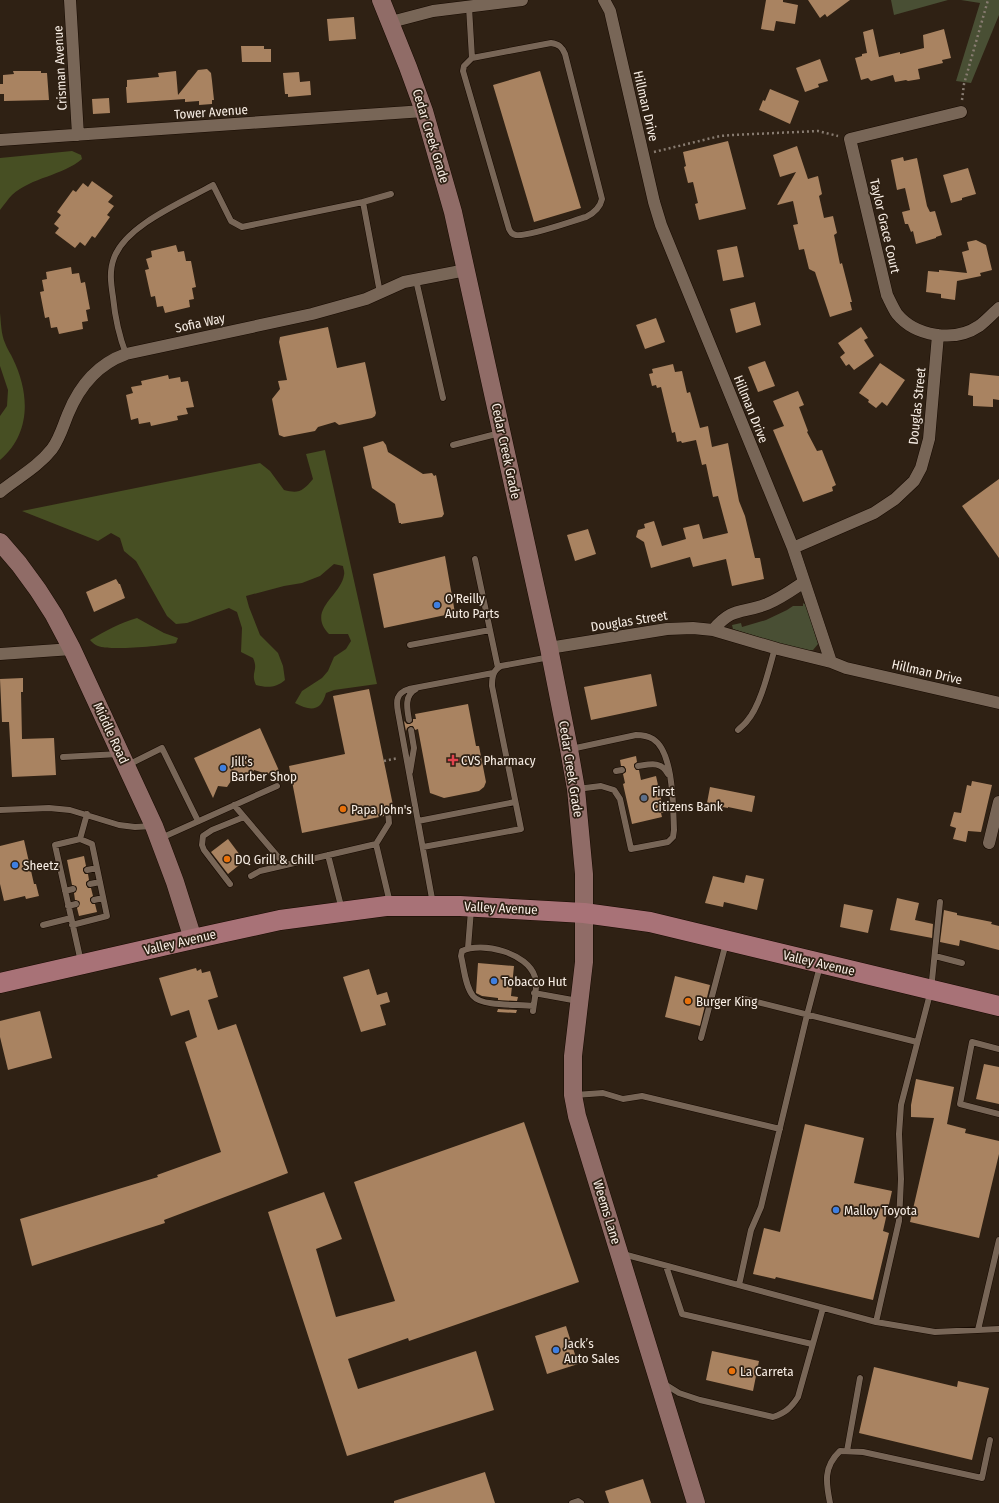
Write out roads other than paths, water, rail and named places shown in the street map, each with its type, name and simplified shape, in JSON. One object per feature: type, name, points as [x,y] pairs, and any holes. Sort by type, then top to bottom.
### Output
[{"type":"main road","name":"Cedar Creek Grade","points":[[381,0],[424,111],[453,212],[466,270],[550,652],[569,749],[576,789],[584,874],[584,913]]},
{"type":"main road","name":"Middle Road","points":[[0,542],[19,564],[38,590],[54,615],[72,649],[157,832],[176,882],[193,939]]},
{"type":"main road","name":"Valley Avenue","points":[[0,983],[280,920],[391,906],[433,905],[584,913],[650,922],[999,1006]]},
{"type":"main road","name":"Weems Lane","points":[[584,913],[584,962],[573,1056],[573,1095],[577,1116],[696,1503]]},
{"type":"street","name":"Crisman Avenue","points":[[70,0],[78,135]]},
{"type":"street","points":[[390,22],[433,11],[522,0]]},
{"type":"street","name":"Hillman Drive","points":[[604,0],[610,11],[654,202],[661,225],[793,548],[831,662],[846,668],[999,703]]},
{"type":"street","name":"Tower Avenue","points":[[0,140],[424,111]]},
{"type":"street","name":"Taylor Grace Court","points":[[961,112],[850,139],[887,295],[897,314],[915,328],[926,333],[948,335],[969,331],[978,327],[999,308]]},
{"type":"street","name":"Sofia Way","points":[[0,492],[41,461],[51,450],[60,437],[69,413],[81,390],[92,375],[113,360],[126,354],[312,314],[380,293],[404,282],[466,270]]},
{"type":"street","name":"Douglas Street","points":[[793,548],[874,513],[895,499],[914,481],[922,468],[930,439],[938,335]]},
{"type":"street","points":[[713,630],[727,616],[734,612],[765,604],[787,594],[804,582]]},
{"type":"street","name":"Douglas Street","points":[[550,652],[667,629],[688,627],[713,630],[831,662]]},
{"type":"street","points":[[0,654],[72,649]]},
{"type":"street","points":[[989,844],[999,802]]},
{"type":"lane","points":[[469,7],[472,58],[464,66],[463,71],[509,230],[514,235],[525,234],[586,218],[592,214],[599,207],[602,199],[565,54],[562,48],[557,44],[551,43],[472,58]]},
{"type":"lane","points":[[126,354],[121,340],[114,308],[111,276],[114,258],[124,241],[136,229],[213,185],[231,221],[242,227],[364,202],[391,194]]},
{"type":"lane","points":[[364,202],[380,293]]},
{"type":"lane","points":[[416,280],[443,398]]},
{"type":"lane","points":[[453,445],[502,433]]},
{"type":"lane","points":[[475,559],[498,668]]},
{"type":"lane","points":[[410,645],[490,630]]},
{"type":"lane","points":[[738,730],[748,721],[755,708],[764,688],[775,648]]},
{"type":"lane","points":[[423,847],[521,829],[492,686],[493,674],[498,668],[550,652]]},
{"type":"lane","points":[[433,905],[397,702],[399,695],[404,691],[423,686],[493,674]]},
{"type":"lane","points":[[409,720],[407,706],[408,697],[413,691],[423,686]]},
{"type":"lane","points":[[410,777],[414,748],[411,730]]},
{"type":"lane","points":[[569,749],[636,735],[644,735],[653,738],[666,758],[671,779],[674,830],[673,837],[668,842],[631,849],[620,799],[614,790],[601,786],[576,789]]},
{"type":"lane","points":[[63,758],[123,759],[162,748],[198,821]]},
{"type":"lane","points":[[638,766],[652,763],[660,765],[667,771],[671,779]]},
{"type":"lane","points":[[0,810],[49,808],[70,810],[119,825],[157,832],[198,821],[277,786]]},
{"type":"lane","points":[[418,821],[516,802]]},
{"type":"lane","points":[[234,805],[285,865]]},
{"type":"lane","points":[[251,876],[260,871],[376,844],[389,823],[388,812]]},
{"type":"lane","points":[[80,839],[87,814]]},
{"type":"lane","points":[[230,884],[204,850],[202,845],[203,836],[208,832],[244,817]]},
{"type":"lane","points":[[72,925],[107,916],[92,844],[80,839],[56,845],[68,906],[71,918],[72,925],[81,964]]},
{"type":"lane","points":[[376,844],[391,906]]},
{"type":"lane","points":[[328,855],[343,911]]},
{"type":"lane","points":[[87,870],[97,868]]},
{"type":"lane","points":[[62,875],[70,874]]},
{"type":"lane","points":[[90,884],[100,882]]},
{"type":"lane","points":[[65,891],[73,889]]},
{"type":"lane","points":[[94,900],[103,898]]},
{"type":"lane","points":[[876,1322],[899,1221],[902,1179],[899,1134],[901,1105],[931,990],[940,902]]},
{"type":"lane","points":[[68,906],[76,904]]},
{"type":"lane","points":[[468,948],[471,906]]},
{"type":"lane","points":[[43,925],[71,918]]},
{"type":"lane","points":[[702,1038],[727,941]]},
{"type":"lane","points":[[468,948],[497,950],[518,957],[528,965],[533,972],[536,982],[534,993],[533,1008],[490,1003],[478,1000],[472,996],[469,989],[462,951],[468,948]]},
{"type":"lane","points":[[935,956],[962,963]]},
{"type":"lane","points":[[739,1285],[746,1248],[751,1230],[761,1207],[807,1015],[821,964]]},
{"type":"lane","points":[[534,993],[580,1001]]},
{"type":"lane","points":[[741,998],[918,1042]]},
{"type":"lane","points":[[999,1049],[972,1042],[960,1104],[999,1114]]},
{"type":"lane","points":[[573,1095],[603,1093],[623,1099],[642,1096],[780,1129]]},
{"type":"lane","points":[[978,1330],[999,1240]]},
{"type":"lane","points":[[620,1254],[876,1322],[935,1332],[999,1329]]},
{"type":"lane","points":[[666,1266],[682,1314],[812,1344]]},
{"type":"lane","points":[[659,1380],[679,1394],[727,1407],[773,1417],[782,1414],[792,1407],[798,1397],[823,1308]]},
{"type":"lane","points":[[847,1451],[860,1378]]},
{"type":"lane","points":[[830,1503],[826,1482],[829,1465],[840,1451],[863,1452],[982,1478],[990,1440]]},
{"type":"lane","points":[[572,1503],[578,1501],[581,1503]]},
{"type":"place","name":"O'Reilly Auto Parts","points":[[437,605]]},
{"type":"place","name":"CVS Pharmacy","points":[[453,760]]},
{"type":"place","name":"Jill’s Barber Shop","points":[[223,768]]},
{"type":"place","name":"First Citizens Bank","points":[[644,798]]},
{"type":"place","name":"Papa John's","points":[[343,809]]},
{"type":"place","name":"DQ Grill & Chill","points":[[227,859]]},
{"type":"place","name":"Sheetz","points":[[15,865]]},
{"type":"place","name":"Tobacco Hut","points":[[494,981]]},
{"type":"place","name":"Burger King","points":[[688,1001]]},
{"type":"place","name":"Malloy Toyota","points":[[836,1210]]},
{"type":"place","name":"Jack’s Auto Sales","points":[[556,1350]]},
{"type":"place","name":"La Carreta","points":[[732,1371]]}]
